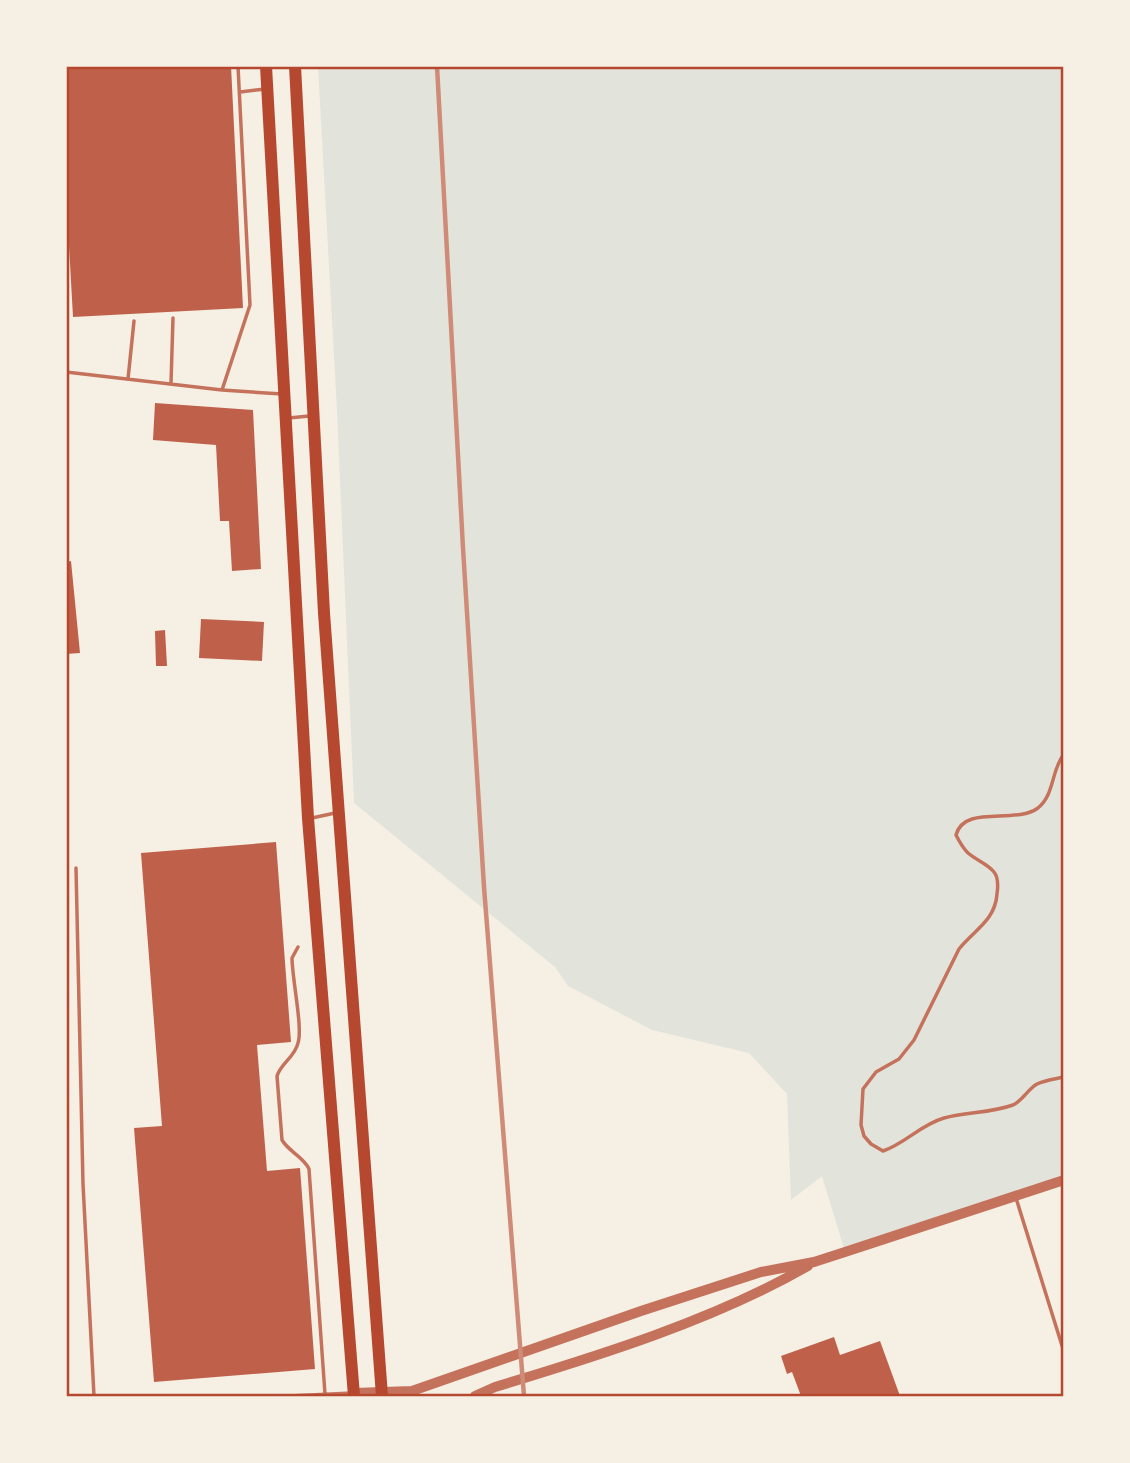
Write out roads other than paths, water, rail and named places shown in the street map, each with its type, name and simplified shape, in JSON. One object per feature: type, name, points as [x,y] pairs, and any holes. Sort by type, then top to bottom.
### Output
[{"type":"main road","points":[[266,66],[308,818],[354,1395]]},
{"type":"main road","points":[[295,66],[337,813],[381,1395]]},
{"type":"street","points":[[354,1395],[412,1391],[761,1272],[814,1262],[1063,1180]]},
{"type":"street","points":[[475,1396],[653,1335],[769,1288],[814,1262]]},
{"type":"lane","points":[[222,390],[250,305],[238,66]]},
{"type":"lane","points":[[240,92],[267,89]]},
{"type":"lane","points":[[171,383],[173,318]]},
{"type":"lane","points":[[128,379],[134,321]]},
{"type":"lane","points":[[66,372],[222,390],[283,394]]},
{"type":"lane","points":[[284,419],[315,415]]},
{"type":"lane","points":[[1063,754],[1053,783],[1039,807],[1017,816],[970,819],[957,828],[956,835],[961,845],[995,873],[998,882],[997,904],[986,924],[968,937],[959,949],[914,1040],[899,1059],[886,1065],[863,1088],[861,1125],[864,1136],[883,1151],[897,1146],[916,1130],[929,1124],[945,1118],[979,1114],[1015,1104],[1037,1084],[1063,1077]]},
{"type":"lane","points":[[308,818],[337,813]]},
{"type":"lane","points":[[76,868],[83,1184],[94,1396]]},
{"type":"lane","points":[[299,947],[292,958],[300,1039],[295,1052],[279,1068],[277,1076],[282,1140],[309,1169],[325,1394]]},
{"type":"lane","points":[[1015,1196],[1063,1352]]},
{"type":"lane","points":[[289,1396],[354,1395]]},
{"type":"railway","points":[[437,66],[484,887],[524,1396]]}]
